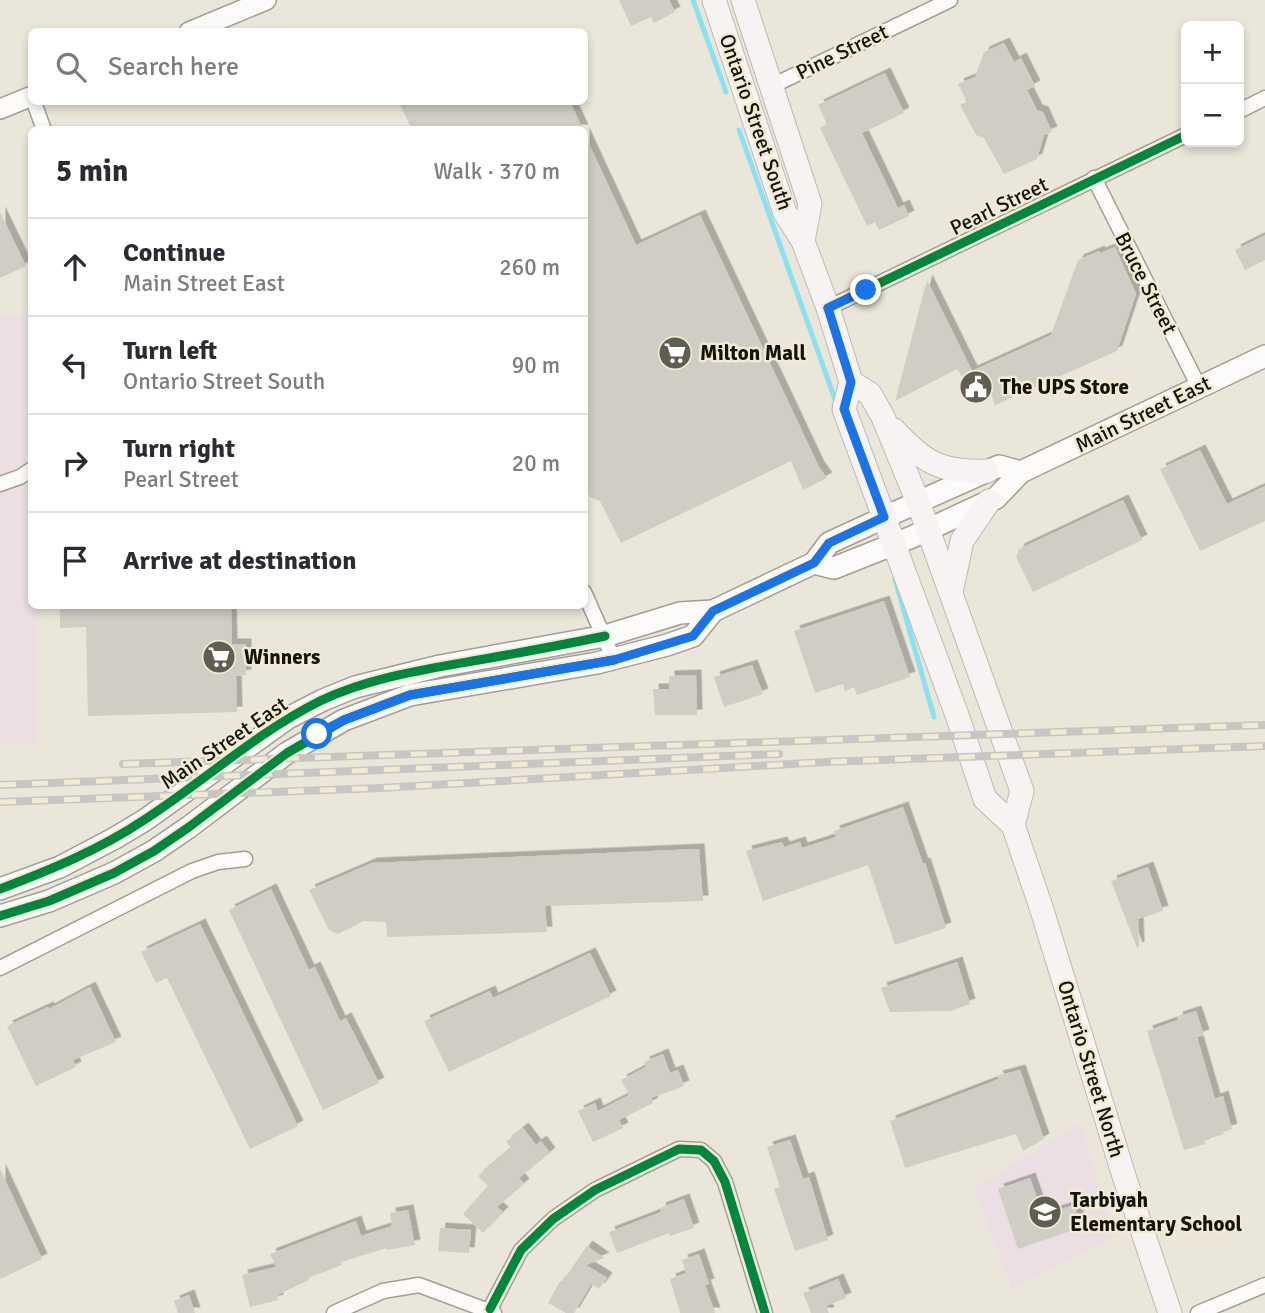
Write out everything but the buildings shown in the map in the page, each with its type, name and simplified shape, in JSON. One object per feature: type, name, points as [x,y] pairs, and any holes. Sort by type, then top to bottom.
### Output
[{"type":"main road","name":"Ontario Street South","points":[[714,0],[785,213],[803,241],[828,308],[851,382],[844,409],[884,517]]},
{"type":"main road","name":"Ontario Street South","points":[[743,0],[810,204],[803,241]]},
{"type":"main road","name":"Main Street East","points":[[814,563],[834,568],[927,530],[996,498],[1021,472],[1265,356]]},
{"type":"main road","points":[[851,382],[870,394],[883,417],[951,592],[1022,792],[1013,825]]},
{"type":"main road","points":[[883,417],[915,452],[936,466],[961,472],[987,471]]},
{"type":"main road","name":"Main Street East","points":[[0,889],[60,867],[115,838],[145,820],[288,718],[323,700],[355,687],[440,666],[605,636],[680,613],[713,611],[814,563],[829,543],[884,517],[999,466],[1021,472]]},
{"type":"main road","points":[[951,592],[962,541],[989,501]]},
{"type":"main road","name":"Ontario Street North","points":[[884,517],[985,799],[1013,825],[1170,1313]]},
{"type":"main road","name":"Main Street East","points":[[0,916],[49,901],[114,873],[154,851],[287,753],[344,720],[410,695],[614,660],[693,636],[713,611]]},
{"type":"street","points":[[199,28],[266,0]]},
{"type":"street","name":"Pine Street","points":[[772,86],[950,0]]},
{"type":"street","points":[[0,109],[28,98]]},
{"type":"street","points":[[1244,108],[1265,98]]},
{"type":"street","points":[[35,105],[43,126]]},
{"type":"street","name":"Pearl Street","points":[[828,308],[1181,137]]},
{"type":"street","name":"Bruce Street","points":[[1094,178],[1199,387]]},
{"type":"street","points":[[0,484],[28,472]]},
{"type":"street","points":[[588,600],[614,660]]},
{"type":"street","points":[[0,968],[192,872],[218,862],[244,859]]},
{"type":"street","points":[[334,1313],[383,1291],[419,1285],[492,1311],[521,1250],[552,1219],[595,1191],[679,1149],[701,1150],[714,1161],[725,1182],[765,1313]]},
{"type":"street","points":[[1198,1313],[1265,1285]]},
{"type":"shaded area","points":[[28,314],[28,609],[36,609],[37,743],[0,745],[0,316]]},
{"type":"shaded area","name":"Tarbiyah Elementary School","points":[[1080,1123],[1115,1236],[1012,1288],[974,1189]]},
{"type":"waterway","points":[[693,0],[726,92]]},
{"type":"waterway","points":[[739,130],[837,405]]},
{"type":"waterway","points":[[895,579],[934,717]]},
{"type":"railway","points":[[123,764],[1265,725]]},
{"type":"railway","points":[[0,802],[381,788],[825,762],[1265,746]]},
{"type":"railway","points":[[0,785],[779,754]]},
{"type":"cycle path","points":[[828,308],[1181,137]]},
{"type":"cycle path","points":[[0,889],[110,841],[166,805],[274,728],[340,692],[404,674],[605,636]]},
{"type":"cycle path","points":[[0,916],[49,901],[114,873],[154,851],[287,753],[344,720],[410,695],[614,660]]},
{"type":"cycle path","points":[[490,1309],[521,1250],[553,1219],[595,1190],[679,1149],[701,1150],[714,1161],[725,1182],[765,1313]]},
{"type":"place","name":"Milton Mall","points":[[675,353]]},
{"type":"place","name":"The UPS Store","points":[[976,387]]},
{"type":"place","name":"Winners","points":[[219,657]]},
{"type":"place","name":"Tarbiyah Elementary School","points":[[1045,1212]]},
{"type":"route","points":[[317,734],[344,720],[410,695],[614,660],[693,636],[713,611],[814,563],[829,543],[884,517],[844,409],[851,382],[828,308],[866,290]]}]
